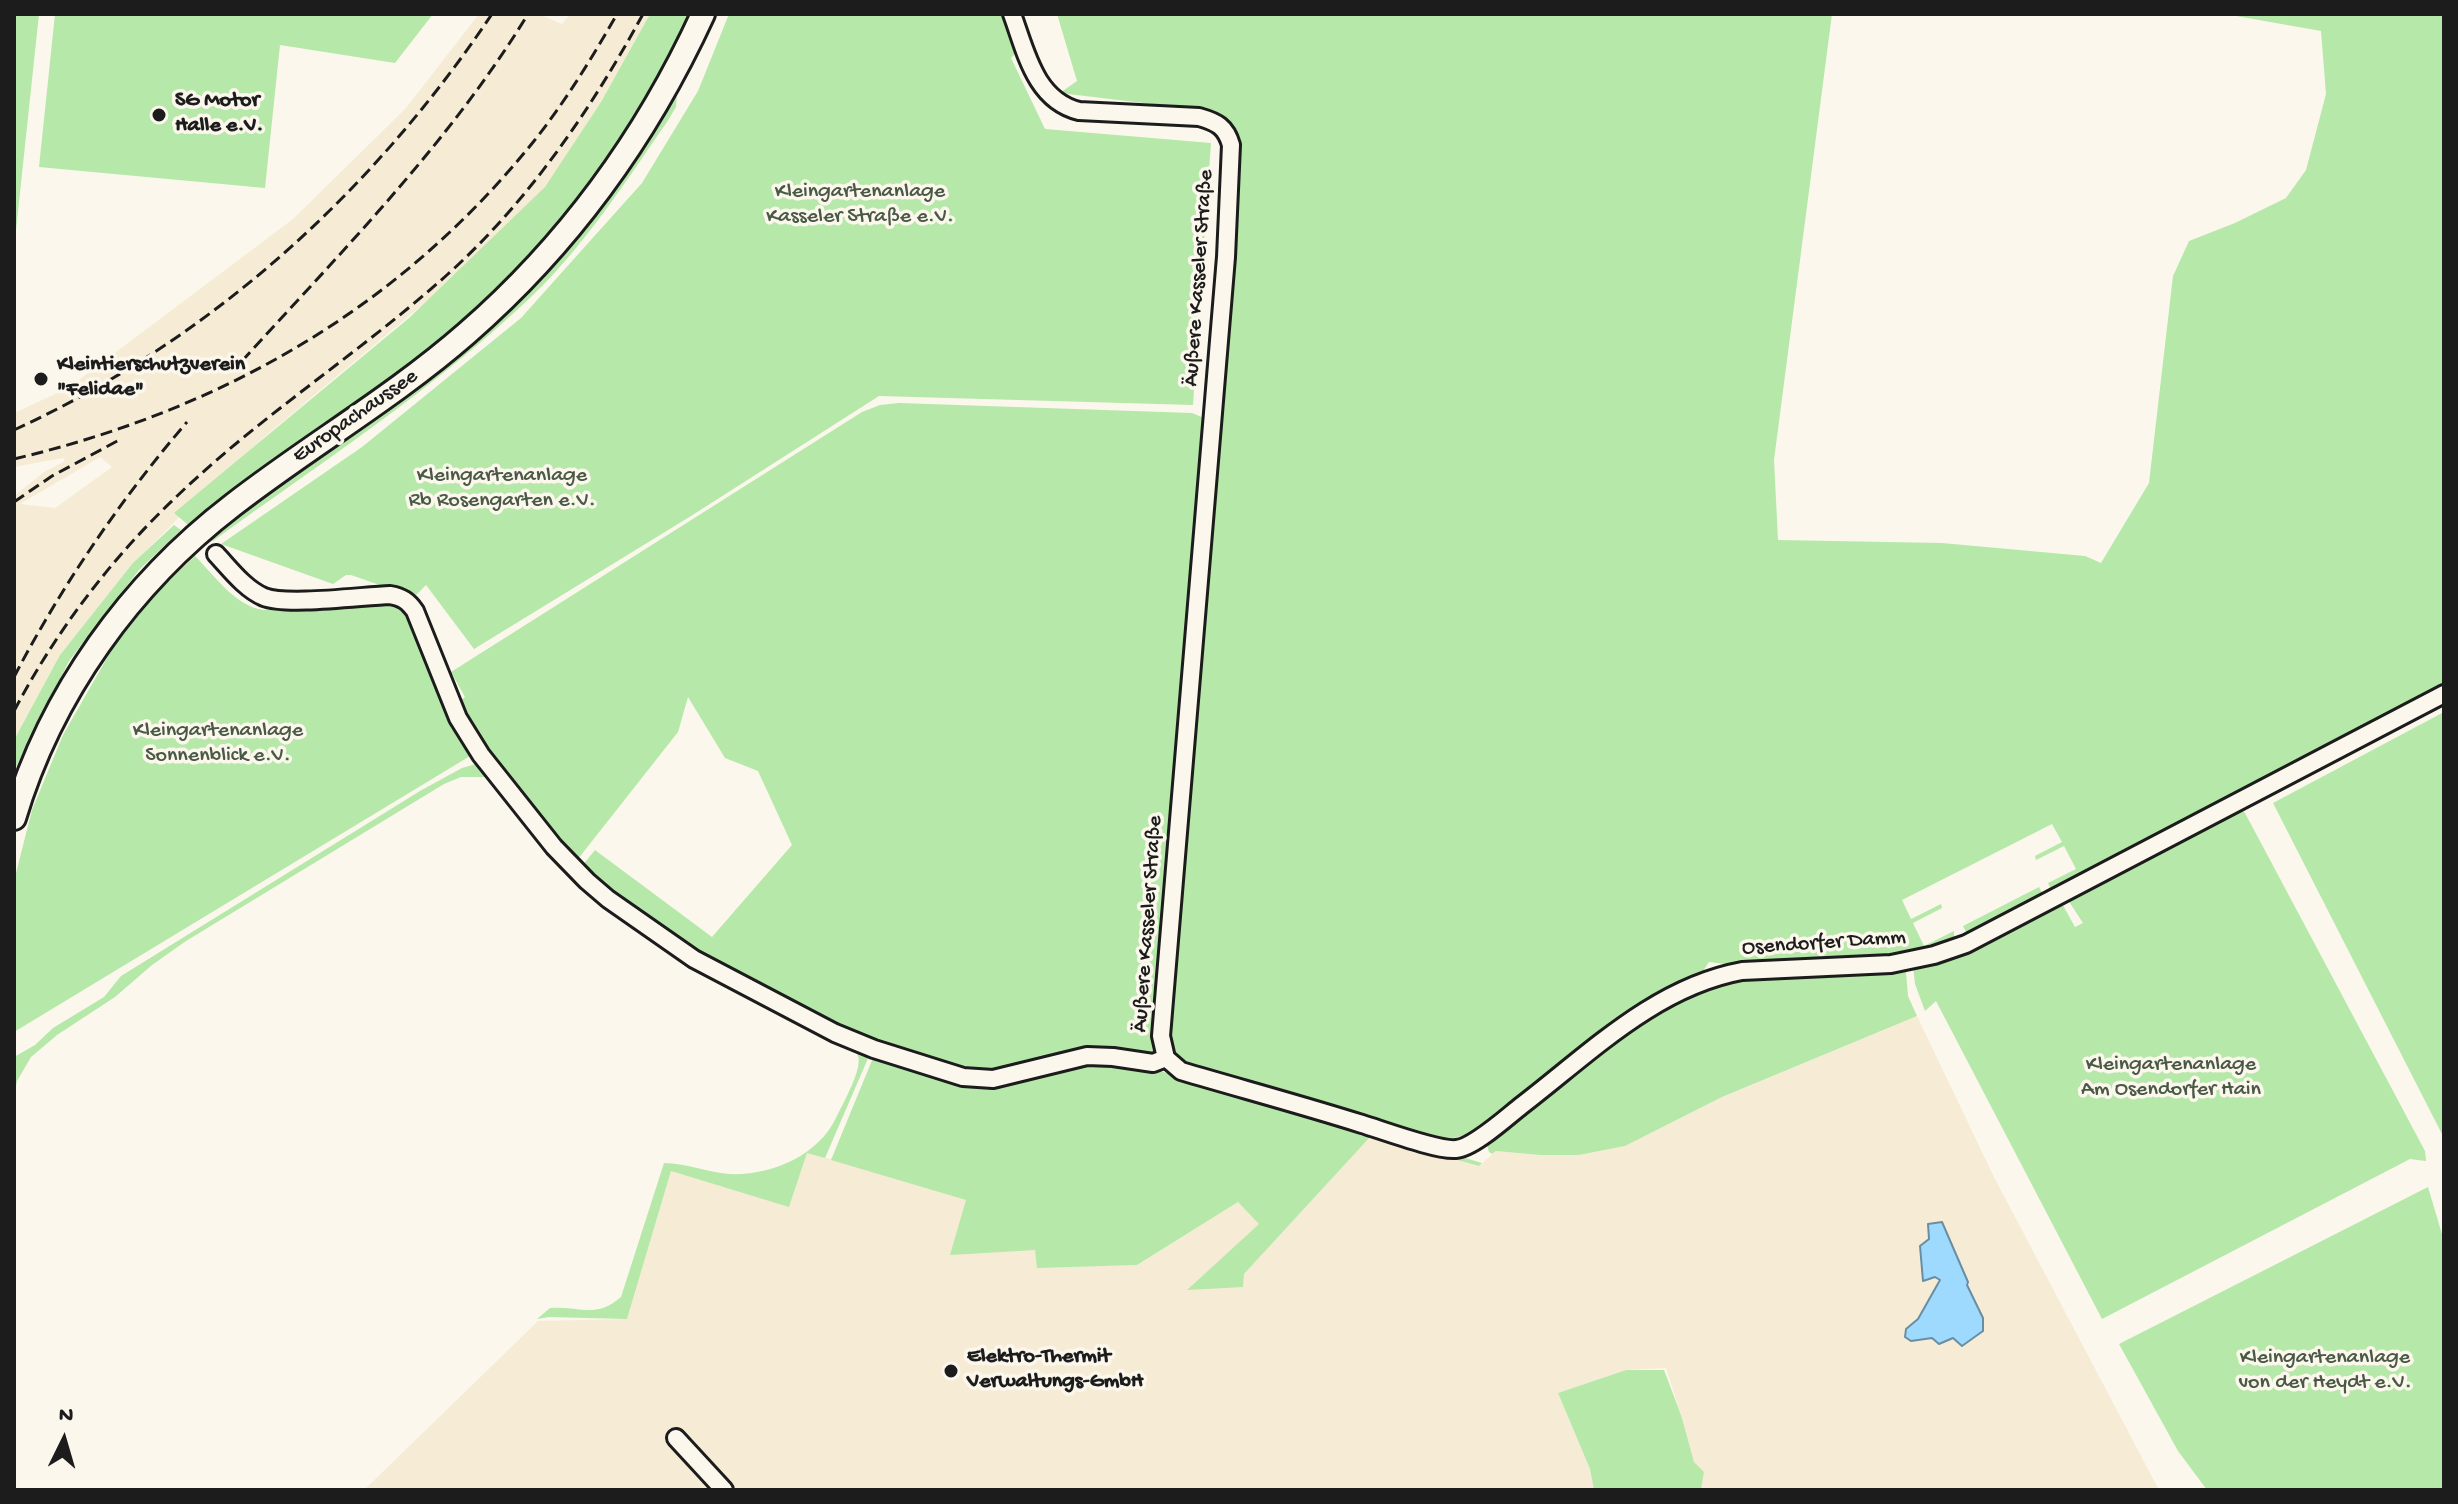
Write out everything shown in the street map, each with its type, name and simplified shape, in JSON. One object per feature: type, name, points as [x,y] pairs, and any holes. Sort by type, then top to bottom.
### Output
[{"type":"main road","name":"Europachaussee","points":[[14,818],[28,776],[54,718],[87,661],[126,608],[169,561],[222,514],[412,378],[513,291],[562,238],[626,154],[667,87],[703,14]]},
{"type":"street","name":"Äußere Kasseler Straße","points":[[216,554],[251,590],[266,598],[286,600],[390,595],[409,602],[458,718],[481,755],[554,847],[608,899],[694,959],[735,983],[848,1039],[963,1077],[1005,1077],[1087,1056],[1153,1063],[1166,1058],[1161,1036],[1226,257],[1231,145],[1226,130],[1214,121],[1199,117],[1079,111],[1061,105],[1037,80],[1012,14]]},
{"type":"street","name":"Osendorfer Damm","points":[[1166,1058],[1181,1071],[1412,1139],[1457,1149],[1474,1141],[1504,1119],[1644,1011],[1687,986],[1716,975],[1742,971],[1908,962],[1966,944],[2444,694]]},
{"type":"street","points":[[676,1438],[724,1490]]},
{"type":"shaded area","points":[[479,14],[544,14],[562,24],[570,14],[650,14],[601,102],[546,187],[446,285],[269,433],[200,496],[133,564],[60,655],[14,740],[14,496],[44,472],[65,461],[63,458],[14,467],[14,413],[68,388],[293,219],[406,108]],"holes":[[[100,457],[112,467],[55,508],[20,504]]]},
{"type":"shaded area","points":[[1917,1016],[1994,1177],[2159,1490],[1701,1490],[1704,1472],[1689,1463],[1681,1415],[1666,1368],[1626,1370],[1558,1393],[1590,1469],[1594,1490],[364,1490],[538,1321],[627,1319],[671,1171],[789,1206],[807,1152],[967,1200],[1036,1250],[1037,1267],[1137,1265],[1238,1202],[1260,1224],[1188,1289],[1244,1274],[1371,1136],[1479,1166],[1496,1151],[1579,1155],[1625,1146],[1722,1097]]},
{"type":"green space","points":[[14,14],[39,14],[14,249]]},
{"type":"green space","name":"SG Motor Halle e.V.","points":[[55,14],[433,14],[395,63],[280,45],[265,188],[39,167]]},
{"type":"green space","points":[[650,14],[697,14],[618,155],[486,309],[192,528],[174,513],[409,318],[545,187],[601,102]]},
{"type":"green space","points":[[710,14],[716,14],[677,93],[676,107],[667,122],[604,212],[552,276],[457,362],[378,423],[213,541],[204,537],[517,295]]},
{"type":"green space","name":"Kleingartenanlage Kasseler Straße e.V.","points":[[729,14],[1003,14],[1017,52],[1011,58],[1045,129],[1211,143],[1193,405],[879,396],[474,649],[426,585],[414,597],[351,575],[333,584],[221,544],[362,447],[521,318],[642,183],[698,91]]},
{"type":"green space","points":[[1057,14],[1832,14],[1774,460],[1778,540],[1942,543],[2085,556],[2101,563],[2149,483],[2173,276],[2189,241],[2286,198],[2306,170],[2326,94],[2321,31],[2225,14],[2444,14],[2444,688],[2052,892],[2048,883],[2076,869],[2064,846],[2036,860],[2035,856],[2062,842],[2052,824],[1902,900],[1911,919],[1941,904],[1942,908],[1913,923],[1924,946],[1954,931],[1954,940],[1928,953],[1740,966],[1709,962],[1699,977],[1482,1129],[1468,1134],[1447,1139],[1425,1138],[1194,1070],[1171,1056],[1168,1040],[1239,143],[1230,122],[1210,111],[1060,93],[1077,81]]},
{"type":"green space","points":[[899,403],[1192,413],[1204,418],[1206,424],[1155,1052],[1152,1057],[986,1076],[859,1040],[739,981],[621,903],[582,866],[595,850],[712,937],[792,845],[758,771],[725,758],[688,697],[678,732],[574,864],[479,742],[459,702],[465,697],[451,672],[862,412],[880,405]]},
{"type":"green space","points":[[174,525],[181,530],[139,570],[69,661],[14,771],[14,740],[60,655],[133,563]]},
{"type":"green space","name":"Kleingartenanlage Sonnenblick e.V.","points":[[195,556],[235,597],[254,608],[398,604],[405,611],[456,721],[475,753],[14,1032],[14,881],[32,810],[63,735],[115,644],[140,609]]},
{"type":"green space","points":[[2444,712],[2444,1138],[2273,803]]},
{"type":"green space","points":[[476,764],[506,794],[486,777],[461,777],[444,784],[186,941],[31,1057],[17,1081],[14,1096],[14,1057],[35,1045],[53,1028],[104,997],[121,976],[420,791],[462,768]]},
{"type":"green space","points":[[511,800],[594,895],[867,1052],[869,1056],[825,1158],[807,1153],[789,1207],[671,1171],[627,1319],[537,1319],[550,1308],[595,1310],[621,1297],[664,1163],[745,1174],[776,1167],[805,1153],[828,1131],[836,1118],[855,1078],[858,1056],[842,1042],[801,1025],[703,971],[609,909],[559,865]]},
{"type":"green space","name":"Kleingartenanlage Am Osendorfer Hain","points":[[2239,808],[2245,813],[2425,1151],[2426,1161],[2410,1159],[2102,1319],[1936,1001],[1925,1011],[1915,984],[1913,966],[2060,900],[2075,927],[2083,923],[2068,900],[2071,892]]},
{"type":"green space","points":[[2039,887],[2043,895],[1975,936],[1967,934],[1963,926]]},
{"type":"green space","points":[[1902,967],[1906,972],[1908,996],[1917,1016],[1722,1097],[1625,1146],[1579,1155],[1489,1152],[1486,1140],[1648,1014],[1727,977]]},
{"type":"green space","points":[[878,1055],[962,1081],[1079,1061],[1148,1068],[1287,1105],[1482,1163],[1479,1166],[1371,1136],[1244,1274],[1243,1287],[1187,1290],[1259,1224],[1238,1202],[1137,1265],[1037,1268],[1035,1250],[950,1255],[966,1200],[831,1160],[873,1058]]},
{"type":"green space","name":"Kleingartenanlage von der Heydt e.V.","points":[[2428,1187],[2444,1241],[2444,1490],[2207,1490],[2178,1451],[2119,1344]]},
{"type":"green space","points":[[1626,1370],[1664,1370],[1694,1462],[1704,1472],[1701,1490],[1594,1490],[1590,1469],[1558,1393]]},
{"type":"water","points":[[1942,1222],[1983,1318],[1983,1331],[1962,1346],[1953,1338],[1939,1344],[1932,1338],[1911,1341],[1905,1337],[1906,1329],[1918,1319],[1940,1280],[1935,1277],[1923,1281],[1920,1246],[1929,1239],[1928,1224]]},
{"type":"railway","points":[[14,430],[86,394],[154,352],[220,306],[282,255],[340,201],[394,142],[445,80],[492,14]]},
{"type":"railway","points":[[242,361],[430,151],[528,14]]},
{"type":"railway","points":[[14,459],[90,438],[164,412],[234,381],[301,345],[365,303],[425,255],[481,201],[534,141],[578,79],[617,14]]},
{"type":"railway","points":[[14,711],[65,626],[105,573],[149,523],[239,441],[380,331],[478,246],[557,152],[643,14]]},
{"type":"railway","points":[[14,677],[51,610],[93,545],[138,482],[187,422]]},
{"type":"railway","points":[[14,502],[52,476],[121,439]]},
{"type":"place","name":"SG Motor Halle e.V.","points":[[159,115]]},
{"type":"place","name":"Kleintierschutzverein \"Felidae\"","points":[[41,379]]},
{"type":"place","name":"Elektro-Thermit Verwaltungs-GmbH","points":[[951,1371]]},
{"type":"park label","name":"Kleingartenanlage Rb Rosengarten e.V.","points":[[502,490]]}]
